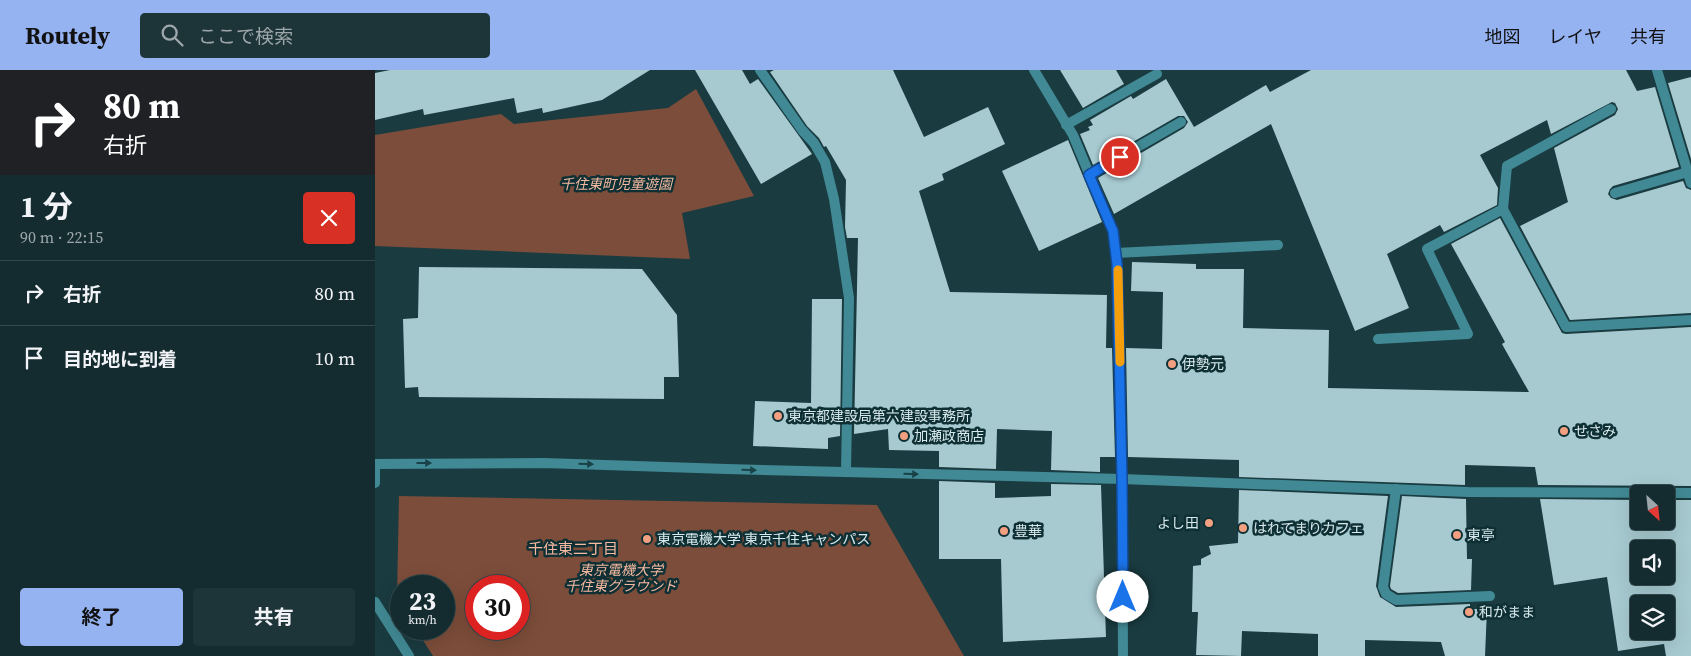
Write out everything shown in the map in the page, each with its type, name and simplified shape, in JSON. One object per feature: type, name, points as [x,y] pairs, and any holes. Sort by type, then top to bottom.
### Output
[{"type":"street","points":[[760,70],[802,130],[814,143],[825,162],[834,199],[849,298],[845,472]]},
{"type":"street","points":[[1034,70],[1073,135],[1113,231],[1117,264],[1122,479],[1123,656]]},
{"type":"street","points":[[1658,70],[1691,183]]},
{"type":"street","points":[[1067,125],[1157,74]]},
{"type":"street","points":[[1611,109],[1507,166],[1503,209],[1566,327],[1691,320]]},
{"type":"street","points":[[1089,175],[1181,122]]},
{"type":"street","points":[[1615,193],[1688,172]]},
{"type":"street","points":[[1378,339],[1468,334],[1427,249],[1503,209]]},
{"type":"street","points":[[1116,253],[1278,245]]},
{"type":"street","points":[[375,483],[375,464],[544,463],[1122,479],[1468,492],[1691,493]]},
{"type":"street","points":[[1396,489],[1383,587],[1385,594],[1396,600],[1490,596]]},
{"type":"street","points":[[375,602],[409,656]]},
{"type":"green space","name":"千住東町児童遊園","points":[[696,89],[754,196],[682,213],[690,259],[375,246],[375,135],[501,114],[514,124],[668,108]]},
{"type":"green space","name":"東京電機大学 千住東グラウンド","points":[[399,496],[877,505],[964,656],[433,656],[423,640],[455,640],[455,575],[397,575]]},
{"type":"building","points":[[390,70],[650,70],[602,100],[543,113],[542,108],[517,113],[514,98],[424,115],[423,109],[375,120],[375,73]]},
{"type":"building","points":[[695,70],[742,70],[750,84],[758,79],[812,154],[761,184]]},
{"type":"building","points":[[774,70],[893,70],[924,137],[988,107],[1005,144],[942,174],[944,180],[919,191],[950,292],[1107,295],[1106,348],[1112,348],[1115,457],[1100,457],[1100,472],[1051,470],[1052,431],[997,429],[996,469],[939,467],[939,451],[889,450],[888,429],[854,434],[858,238],[847,238],[845,227],[846,180],[826,146],[824,147],[819,138],[807,126],[770,72]]},
{"type":"building","points":[[1060,70],[1116,70],[1124,84],[1083,108]]},
{"type":"building","points":[[1311,70],[1626,70],[1637,91],[1655,87],[1679,167],[1613,186],[1608,194],[1611,198],[1617,200],[1683,181],[1686,188],[1691,190],[1691,313],[1570,320],[1520,226],[1568,202],[1554,148],[1615,115],[1618,109],[1615,103],[1612,102],[1551,134],[1547,120],[1480,155],[1498,188],[1497,205],[1444,232],[1440,225],[1387,254],[1409,308],[1355,331],[1271,124],[1114,214],[1098,178],[1184,128],[1188,122],[1184,116],[1178,116],[1093,165],[1080,134],[1090,130],[1088,127],[1093,125],[1090,120],[1131,96],[1133,99],[1166,79],[1194,127],[1266,85],[1270,92]]},
{"type":"building","points":[[1691,77],[1691,159],[1668,83]]},
{"type":"building","points":[[1068,140],[1102,222],[1039,251],[1002,171]]},
{"type":"building","points":[[1500,218],[1562,333],[1691,327],[1691,486],[1538,485],[1535,467],[1465,465],[1465,485],[1239,477],[1239,460],[1128,457],[1126,348],[1162,349],[1163,292],[1131,291],[1132,262],[1196,264],[1196,269],[1244,269],[1243,328],[1329,330],[1328,388],[1529,392],[1502,344],[1505,342],[1451,244]]},
{"type":"building","points":[[419,267],[642,269],[677,315],[679,377],[664,377],[664,399],[419,397],[418,387],[405,388],[403,319],[418,318]]},
{"type":"building","points":[[812,299],[842,299],[840,436],[828,438],[828,449],[753,446],[755,401],[811,403]]},
{"type":"building","points":[[939,481],[995,483],[995,498],[1051,496],[1051,484],[1101,485],[1106,637],[1003,642],[1001,559],[939,559]]},
{"type":"building","points":[[1239,490],[1388,496],[1376,586],[1380,597],[1396,607],[1470,604],[1470,609],[1487,609],[1485,656],[1445,656],[1441,642],[1365,640],[1365,656],[1318,656],[1318,634],[1242,631],[1241,656],[1196,655],[1198,612],[1192,612],[1193,566],[1201,565],[1201,559],[1211,554],[1209,546],[1238,543]]},
{"type":"building","points":[[1402,496],[1466,499],[1467,559],[1472,559],[1471,590],[1398,593],[1391,589]]},
{"type":"building","points":[[1540,499],[1630,500],[1630,530],[1675,530],[1675,500],[1691,500],[1691,656],[1666,656],[1664,644],[1618,651],[1607,577],[1554,585]]},
{"type":"slow traffic","points":[[1118,270],[1120,362]]},
{"type":"place","name":"伊勢元","points":[[1172,364]]},
{"type":"place","name":"東京都建設局第六建設事務所","points":[[778,416]]},
{"type":"place","name":"せさみ","points":[[1564,431]]},
{"type":"place","name":"加瀬政商店","points":[[904,436]]},
{"type":"place","name":"よし田","points":[[1209,523]]},
{"type":"place","name":"はれてまりカフェ","points":[[1243,528]]},
{"type":"place","name":"豊華","points":[[1004,531]]},
{"type":"place","name":"東亭","points":[[1457,535]]},
{"type":"place","name":"東京電機大学 東京千住キャンパス","points":[[647,539]]},
{"type":"place","name":"和がまま","points":[[1469,612]]},
{"type":"district","name":"千住東二丁目","points":[[573,548]]},
{"type":"route","points":[[1120,157],[1089,175],[1113,231],[1117,264],[1123,597]]}]
